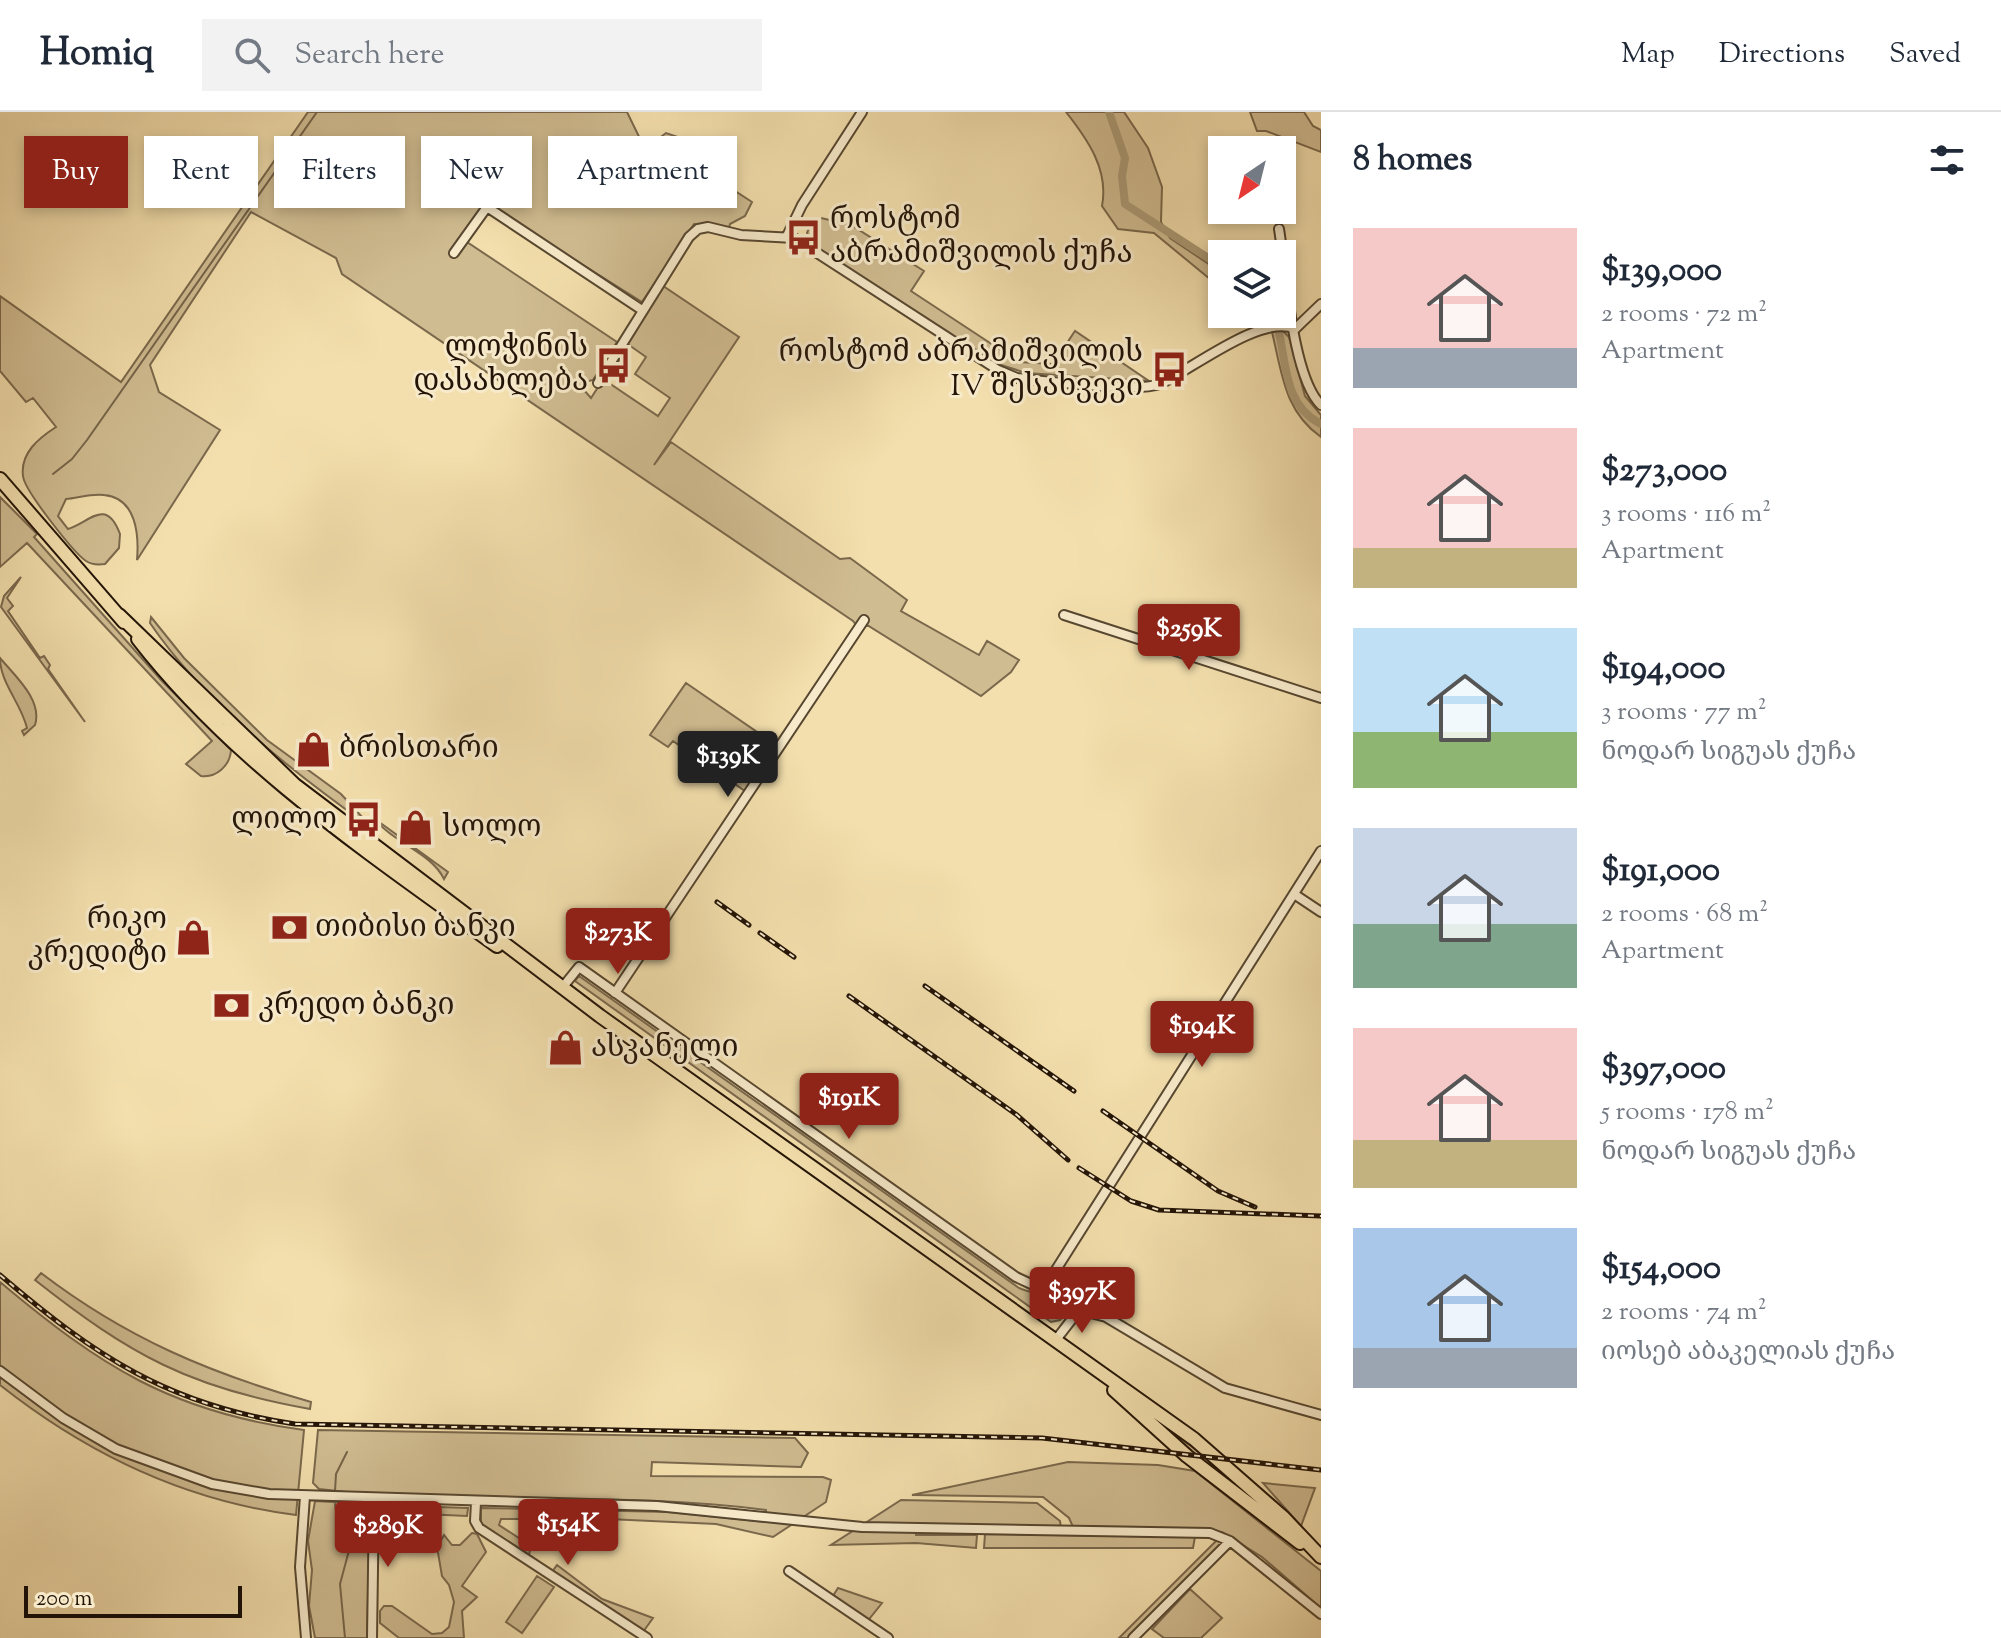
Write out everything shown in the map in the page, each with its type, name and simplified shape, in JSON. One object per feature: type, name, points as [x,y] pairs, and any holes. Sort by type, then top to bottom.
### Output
[{"type":"highway","points":[[0,479],[168,675],[278,781],[456,917],[558,985],[1223,1461],[1321,1557],[1187,1456],[1085,1363]]},
{"type":"street","points":[[787,236],[802,205],[862,112]]},
{"type":"street","points":[[454,253],[487,207],[642,310]]},
{"type":"street","points":[[598,383],[642,310],[698,229],[754,236],[787,236],[998,370],[1017,378],[1149,387],[1248,335],[1284,325],[1295,329]]},
{"type":"street","points":[[1279,229],[1306,385],[1321,405]]},
{"type":"street","points":[[1295,329],[1321,304]]},
{"type":"street","points":[[1064,615],[1321,698]]},
{"type":"street","points":[[615,993],[864,620]]},
{"type":"street","points":[[1079,1310],[1077,1303],[1054,1284],[1052,1276],[1321,851]]},
{"type":"street","points":[[1294,894],[1321,912]]},
{"type":"street","points":[[558,985],[579,967],[1016,1277],[1031,1284],[1054,1284]]},
{"type":"street","points":[[1055,1341],[1079,1310]]},
{"type":"street","points":[[1079,1310],[1106,1317],[1225,1388],[1321,1415]]},
{"type":"street","points":[[0,1371],[63,1418],[143,1461],[212,1484],[269,1494],[374,1500],[657,1506],[862,1527],[1210,1533],[1230,1541],[1321,1614]]},
{"type":"street","points":[[305,1496],[300,1567],[306,1638]]},
{"type":"street","points":[[372,1638],[374,1500]]},
{"type":"street","points":[[476,1502],[475,1521],[479,1528],[647,1638]]},
{"type":"street","points":[[1149,1638],[1136,1634],[1230,1541]]},
{"type":"street","points":[[789,1571],[888,1638]]},
{"type":"shaded area","points":[[308,112],[627,112],[639,136],[548,136],[548,208],[737,208],[737,192],[752,202],[745,216],[730,224],[729,228],[694,224],[642,302],[492,208],[532,208],[532,136],[421,136],[421,208],[485,208],[461,238],[617,342],[593,380],[585,382],[583,389],[591,398],[663,286],[739,337],[654,465],[671,442],[840,559],[850,558],[907,600],[901,611],[979,655],[987,641],[1019,660],[1011,672],[981,696],[867,625],[860,630],[853,621],[342,274],[336,258],[251,212],[150,365],[159,392],[220,430],[137,560],[134,520],[123,503],[99,495],[66,499],[58,516],[68,529],[103,514],[115,523],[120,534],[119,548],[105,564],[86,561],[40,507],[23,476],[24,460],[28,453],[37,441],[56,427],[33,398],[26,402],[0,371],[0,296],[121,382],[242,208],[258,208],[258,184],[274,161],[274,208],[405,208],[405,136],[291,136]],"holes":[[[629,345],[646,357],[635,374],[670,398],[658,416],[606,381]]]},
{"type":"shaded area","points":[[1066,112],[1124,112],[1148,148],[1162,187],[1161,222],[1170,238],[1208,264],[1208,277],[1154,233],[1118,229],[1102,206],[1099,168],[1082,133]]},
{"type":"shaded area","points":[[1250,112],[1304,112],[1313,126],[1321,130],[1321,152],[1296,142],[1296,136],[1257,131]]},
{"type":"shaded area","points":[[821,218],[851,225],[924,271],[911,291],[1019,362],[1053,364],[1075,331],[1149,381],[1026,373],[995,363],[816,247],[807,233],[811,223]]},
{"type":"shaded area","points":[[1272,332],[1284,332],[1289,337],[1305,396],[1321,415],[1321,437],[1309,427],[1292,403]]},
{"type":"shaded area","points":[[0,497],[37,534],[34,537],[162,681],[231,750],[221,770],[201,776],[186,764],[212,741],[27,543],[0,567]]},
{"type":"shaded area","points":[[21,577],[7,598],[13,606],[8,611],[40,658],[44,656],[50,665],[48,669],[85,722],[1,607],[4,596]]},
{"type":"shaded area","points":[[151,617],[184,658],[267,740],[341,794],[373,829],[282,761],[224,709],[172,653],[150,623]]},
{"type":"shaded area","points":[[0,658],[26,688],[35,706],[35,725],[24,735],[22,731],[27,728],[3,676]]},
{"type":"shaded area","points":[[686,683],[776,745],[745,791],[673,741],[668,747],[650,735]]},
{"type":"shaded area","points":[[375,819],[448,872],[444,879],[421,854],[392,835]]},
{"type":"shaded area","points":[[579,976],[1019,1288],[1059,1299],[1064,1302],[1067,1312],[1060,1320],[1051,1322],[575,981]]},
{"type":"shaded area","points":[[41,1273],[137,1335],[203,1366],[311,1402],[310,1409],[230,1391],[163,1365],[101,1329],[69,1306],[35,1280]]},
{"type":"shaded area","points":[[0,1282],[71,1338],[140,1381],[214,1411],[304,1430],[296,1515],[215,1498],[139,1470],[67,1432],[0,1385]]},
{"type":"shaded area","points":[[318,1430],[795,1438],[808,1453],[801,1467],[652,1462],[651,1476],[823,1477],[831,1480],[826,1502],[773,1537],[716,1524],[608,1519],[501,1519],[499,1525],[531,1546],[529,1555],[481,1524],[481,1508],[669,1512],[766,1522],[766,1510],[655,1501],[430,1497],[319,1489],[313,1483]]},
{"type":"shaded area","points":[[1167,1430],[1200,1452],[1241,1493],[1220,1479]]},
{"type":"shaded area","points":[[1068,1462],[1158,1465],[1195,1471],[1321,1571],[1321,1608],[1262,1557],[1222,1532],[1074,1529],[1069,1518],[1043,1497],[912,1495]]},
{"type":"shaded area","points":[[1263,1483],[1315,1488],[1301,1526]]},
{"type":"shaded area","points":[[901,1500],[1037,1503],[1060,1521],[1061,1528],[915,1529],[916,1535],[977,1535],[976,1548],[916,1543],[831,1545]]},
{"type":"shaded area","points":[[315,1501],[367,1504],[370,1510],[367,1638],[315,1638],[309,1606],[312,1570],[308,1541]]},
{"type":"shaded area","points":[[378,1505],[468,1508],[467,1516],[379,1512]]},
{"type":"shaded area","points":[[472,1533],[477,1534],[486,1552],[462,1586],[477,1597],[462,1611],[464,1638],[399,1638],[380,1623],[380,1611],[384,1606],[392,1606],[432,1634],[442,1633],[449,1627],[454,1602],[449,1585],[442,1576],[437,1547],[444,1535],[452,1545],[460,1545]]},
{"type":"shaded area","points":[[985,1534],[1195,1537],[1193,1548],[984,1548]]},
{"type":"shaded area","points":[[1218,1539],[1223,1545],[1129,1638],[1119,1638]]},
{"type":"shaded area","points":[[557,1565],[602,1599],[653,1618],[643,1632],[552,1572]]},
{"type":"shaded area","points":[[537,1576],[554,1587],[522,1633],[506,1622]]},
{"type":"shaded area","points":[[838,1588],[882,1603],[866,1623],[831,1599]]},
{"type":"shaded area","points":[[1190,1589],[1222,1618],[1201,1638],[1164,1638],[1152,1629]]},
{"type":"waterway","points":[[53,474],[72,459],[87,440],[317,112]]},
{"type":"waterway","points":[[1109,112],[1125,158],[1122,176],[1125,204],[1208,258]]},
{"type":"waterway","points":[[1278,328],[1291,390],[1307,415],[1321,424]]},
{"type":"waterway","points":[[335,1491],[336,1474],[347,1452]]},
{"type":"waterway","points":[[335,1504],[338,1524],[351,1543],[340,1584],[345,1638]]},
{"type":"railway","points":[[717,902],[749,925]]},
{"type":"railway","points":[[760,933],[794,957]]},
{"type":"railway","points":[[925,986],[1074,1091]]},
{"type":"railway","points":[[849,996],[1017,1115],[1068,1160]]},
{"type":"railway","points":[[1103,1111],[1218,1191],[1255,1207]]},
{"type":"railway","points":[[1079,1168],[1131,1201],[1159,1210],[1321,1216]]},
{"type":"railway","points":[[0,1275],[68,1330],[136,1373],[209,1404],[295,1424],[1042,1438],[1321,1470]]},
{"type":"place","name":"როსტომ აბრამიშვილის ქუჩა","points":[[804,237]]},
{"type":"place","name":"ლოჭინის დასახლება","points":[[614,365]]},
{"type":"place","name":"როსტომ აბრამიშვილის IV შესახვევი","points":[[1169,370]]},
{"type":"place","name":"ბრისთარი","points":[[313,749]]},
{"type":"place","name":"ლილო","points":[[363,820]]},
{"type":"place","name":"სოლო","points":[[416,828]]},
{"type":"place","name":"თიბისი ბანკი","points":[[289,928]]},
{"type":"place","name":"რიკო კრედიტი","points":[[193,937]]},
{"type":"place","name":"კრედო ბანკი","points":[[232,1006]]},
{"type":"place","name":"ასკანელი","points":[[565,1048]]}]
